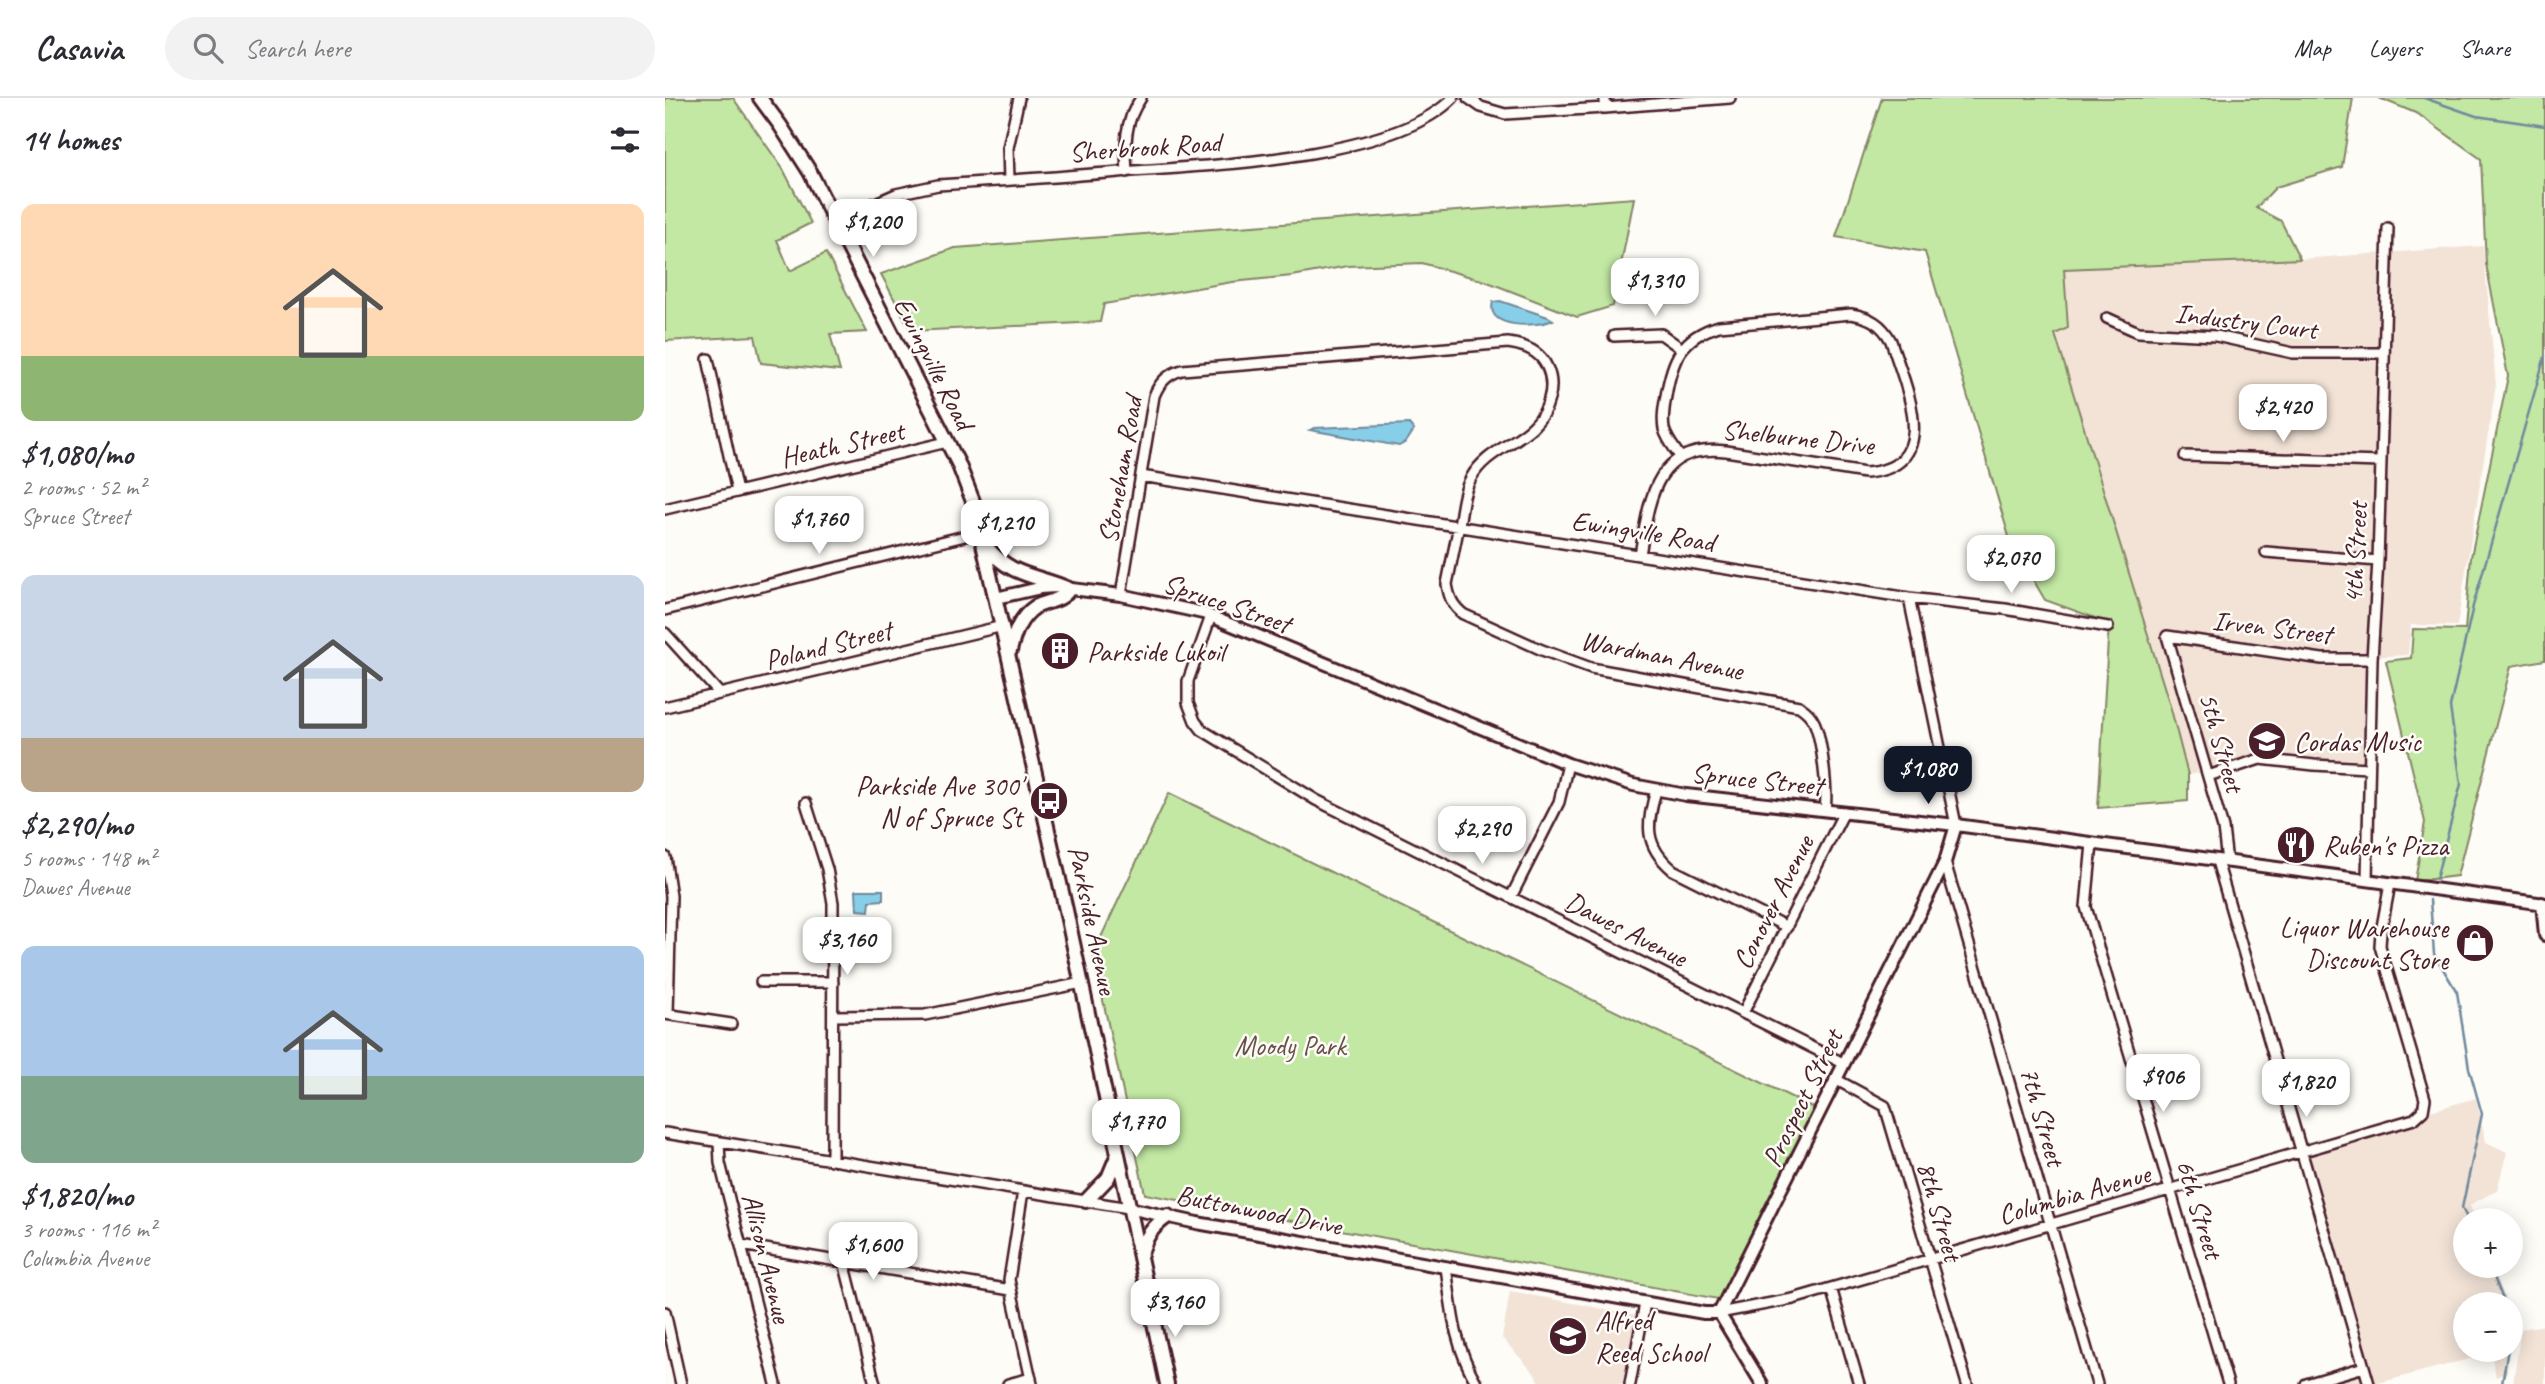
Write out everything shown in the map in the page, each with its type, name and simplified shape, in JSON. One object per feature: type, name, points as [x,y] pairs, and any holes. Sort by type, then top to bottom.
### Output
[{"type":"main road","name":"Ewingville Road","points":[[760,98],[796,148],[960,469]]},
{"type":"main road","name":"Parkside Avenue","points":[[960,469],[974,504],[1003,626],[1167,1384]]},
{"type":"main road","points":[[983,538],[996,558],[1016,572],[1069,589],[1065,595],[1036,607],[1026,615],[1018,626],[1009,655]]},
{"type":"main road","points":[[1086,1201],[1108,1178],[1118,1154]]},
{"type":"main road","points":[[1140,1258],[1151,1229],[1167,1216]]},
{"type":"street","points":[[1009,180],[1009,140],[1019,98]]},
{"type":"street","points":[[1127,172],[1126,129],[1141,98]]},
{"type":"street","name":"Sherbrook Road","points":[[835,222],[875,202],[917,188],[1264,160],[1345,145],[1407,128],[1441,110],[1453,98]]},
{"type":"street","points":[[1468,98],[1481,107],[1505,114],[1605,103],[1730,98]]},
{"type":"street","name":"4th Street","points":[[2367,880],[2368,768],[2378,561],[2388,228]]},
{"type":"street","name":"Shelburne Drive","points":[[1640,555],[1654,487],[1666,470],[1691,453],[1713,450],[1865,472],[1875,472],[1894,464],[1912,442],[1915,422],[1891,341],[1879,324],[1862,315],[1851,314],[1719,326],[1700,334],[1682,349],[1669,375],[1663,416],[1666,435],[1681,458]]},
{"type":"street","name":"Industry Court","points":[[2107,318],[2138,332],[2215,336],[2293,353],[2383,353]]},
{"type":"street","points":[[1614,336],[1653,333],[1667,337],[1682,349]]},
{"type":"street","name":"Stoneham Road","points":[[1121,595],[1154,396],[1161,382],[1182,370],[1508,343],[1532,350],[1546,364],[1549,373],[1550,394],[1547,407],[1538,423],[1523,437],[1481,464],[1466,489],[1459,527]]},
{"type":"street","points":[[708,359],[737,492]]},
{"type":"street","name":"Heath Street","points":[[665,509],[947,442]]},
{"type":"street","points":[[2185,456],[2381,462]]},
{"type":"street","name":"Ewingville Road","points":[[1141,476],[1909,598]]},
{"type":"street","name":"Wardman Avenue","points":[[1459,527],[1447,584],[1451,601],[1463,614],[1542,650],[1591,668],[1791,703],[1807,711],[1816,725],[1827,797],[1825,810]]},
{"type":"street","points":[[665,610],[983,538]]},
{"type":"street","points":[[2266,552],[2378,561]]},
{"type":"street","name":"Spruce Street","points":[[996,598],[1040,587],[1069,589],[1174,605],[1212,616],[1568,764],[1656,790],[1956,825],[2544,904]]},
{"type":"street","points":[[1956,825],[1909,598],[2005,609],[2108,628]]},
{"type":"street","name":"Dawes Avenue","points":[[1212,616],[1188,681],[1187,692],[1191,713],[1202,730],[1316,800],[1843,1063]]},
{"type":"street","name":"Poland Street","points":[[665,707],[1003,626]]},
{"type":"street","points":[[665,633],[720,694]]},
{"type":"street","name":"Irven Street","points":[[2167,636],[2322,659],[2372,659]]},
{"type":"street","name":"5th Street","points":[[2167,636],[2223,828],[2222,862],[2301,1152],[2369,1384]]},
{"type":"street","points":[[2208,776],[2260,759],[2368,768]]},
{"type":"street","points":[[1511,897],[1559,802],[1568,764]]},
{"type":"street","points":[[1656,790],[1650,812],[1650,835],[1653,846],[1664,863],[1787,927]]},
{"type":"street","points":[[806,803],[831,886],[832,1160]]},
{"type":"street","name":"Conover Avenue","points":[[1743,1013],[1844,812]]},
{"type":"street","name":"Prospect Street","points":[[1719,1313],[1945,862],[1956,825]]},
{"type":"street","name":"6th Street","points":[[2092,844],[2086,907],[2228,1384]]},
{"type":"street","points":[[665,857],[671,896],[667,1014],[731,1024]]},
{"type":"street","name":"7th Street","points":[[1945,862],[2097,1384]]},
{"type":"street","name":"Columbia Avenue","points":[[1719,1313],[1793,1298],[2414,1119],[2423,1111],[2424,1097],[2381,946],[2390,884]]},
{"type":"street","points":[[2544,904],[2545,934]]},
{"type":"street","points":[[761,982],[832,982]]},
{"type":"street","points":[[833,1016],[925,1015],[1082,983]]},
{"type":"street","name":"8th Street","points":[[1835,1079],[1885,1106],[1967,1384]]},
{"type":"street","name":"Buttonwood Drive","points":[[665,1133],[1129,1208],[1645,1303],[1719,1313]]},
{"type":"street","name":"Allison Avenue","points":[[719,1142],[720,1163],[776,1384]]},
{"type":"street","points":[[1008,1384],[1031,1381],[1009,1280],[1023,1191]]},
{"type":"street","points":[[741,1245],[1011,1290]]},
{"type":"street","points":[[844,1262],[875,1384]]},
{"type":"street","points":[[1446,1267],[1456,1340],[1465,1364],[1477,1384]]},
{"type":"street","points":[[1831,1287],[1859,1384]]},
{"type":"street","points":[[1630,1384],[1645,1303]]},
{"type":"street","points":[[665,1312],[681,1384]]},
{"type":"street","points":[[1719,1313],[1762,1384]]},
{"type":"street","points":[[2306,1384],[2364,1367]]},
{"type":"shaded area","points":[[2483,246],[2496,385],[2457,626],[2411,625],[2408,655],[2372,657],[2368,765],[2255,759],[2188,775],[2171,709],[2055,334],[2068,328],[2063,268],[2300,259]]},
{"type":"shaded area","points":[[2476,1098],[2486,1142],[2507,1152],[2497,1190],[2470,1205],[2471,1208],[2453,1208],[2453,1278],[2497,1278],[2502,1292],[2453,1292],[2453,1362],[2457,1362],[2375,1384],[2299,1384],[2359,1364],[2297,1149]]},
{"type":"shaded area","name":"Alfred Reed School","points":[[1510,1291],[1636,1315],[1625,1384],[1541,1384],[1502,1338]]},
{"type":"shaded area","points":[[2545,1325],[2545,1384],[2513,1384],[2516,1362],[2523,1362],[2523,1329]]},
{"type":"shaded area","points":[[2493,1362],[2507,1362],[2507,1373],[2496,1377]]},
{"type":"green space","points":[[665,98],[733,98],[783,169],[811,223],[777,240],[790,271],[826,253],[867,332],[830,334],[840,371],[761,363],[755,336],[665,341]]},
{"type":"green space","points":[[1882,98],[2353,98],[2342,167],[2276,187],[2256,208],[2281,221],[2300,259],[2064,269],[2068,328],[2055,334],[2171,709],[2188,775],[2188,801],[2098,808],[2109,623],[2045,600],[2010,540],[1925,252],[1836,237]]},
{"type":"green space","points":[[2379,98],[2545,98],[2545,660],[2511,666],[2457,876],[2415,881],[2425,822],[2386,661],[2411,658],[2413,629],[2465,630],[2471,557],[2508,376],[2486,264],[2481,159],[2418,114]]},
{"type":"green space","points":[[1634,198],[1613,306],[1577,317],[1485,281],[1422,263],[1348,266],[1104,304],[1100,322],[911,331],[881,274],[955,248]]},
{"type":"green space","name":"Moody Park","points":[[1169,793],[1820,1111],[1729,1301],[1145,1194],[1093,954]]},
{"type":"water","points":[[1500,301],[1553,320],[1525,325],[1505,322],[1497,318],[1493,311],[1493,302]]},
{"type":"water","points":[[1409,424],[1414,430],[1406,442],[1399,446],[1310,430],[1314,428]]},
{"type":"water","points":[[856,890],[883,890],[883,900],[870,901],[869,911],[857,910]]},
{"type":"waterway","points":[[2424,98],[2476,116],[2545,126]]},
{"type":"waterway","points":[[2436,879],[2461,784],[2450,707],[2473,606],[2545,356]]},
{"type":"waterway","points":[[2430,900],[2434,954],[2457,992],[2469,1068],[2482,1114],[2462,1208]]},
{"type":"waterway","points":[[2494,1278],[2500,1292]]},
{"type":"waterway","points":[[2502,1384],[2506,1362]]},
{"type":"place","name":"Parkside Lukoil","points":[[1060,651]]},
{"type":"place","name":"Cordas Music","points":[[2267,741]]},
{"type":"place","name":"Parkside Ave 300' N of Spruce St","points":[[1049,801]]},
{"type":"place","name":"Ruben's Pizza","points":[[2296,845]]},
{"type":"place","name":"Liquor Warehouse Discount Store","points":[[2475,943]]},
{"type":"place","name":"Alfred Reed School","points":[[1568,1336]]}]
